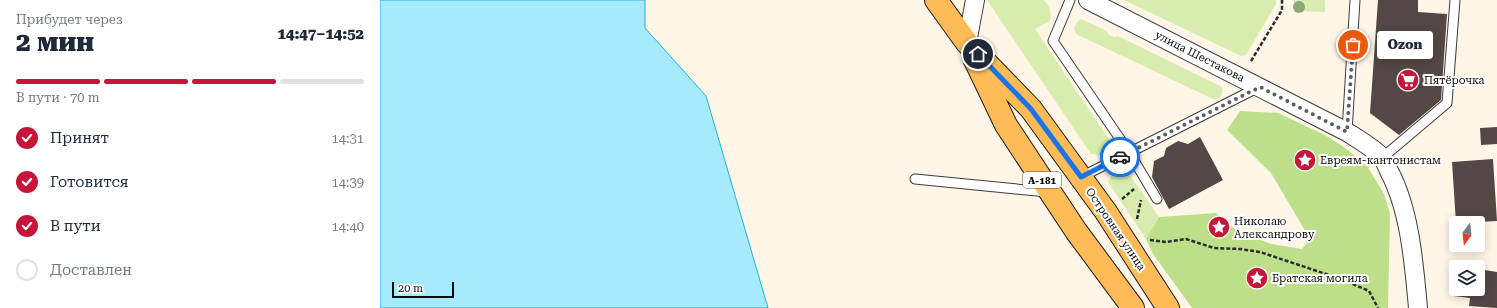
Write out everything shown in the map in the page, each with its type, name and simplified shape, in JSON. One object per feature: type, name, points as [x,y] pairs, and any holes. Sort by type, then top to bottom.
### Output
[{"type":"main road","name":"Островная улица","points":[[936,0],[967,43],[1031,109],[1081,177],[1168,308]]},
{"type":"main road","name":"Островная улица","points":[[967,43],[1006,125],[1076,230],[1133,308]]},
{"type":"main road","points":[[1051,192],[1081,177]]},
{"type":"street","points":[[967,43],[976,0]]},
{"type":"street","name":"улица Шестакова","points":[[1088,0],[1347,132],[1382,158],[1400,195],[1413,253],[1418,308]]},
{"type":"lane","points":[[1070,0],[1054,41],[1129,152],[1157,199]]},
{"type":"lane","points":[[1347,132],[1355,0]]},
{"type":"lane","points":[[1382,158],[1447,103],[1455,0]]},
{"type":"lane","points":[[1081,177],[1260,87]]},
{"type":"lane","points":[[915,179],[1051,192]]},
{"type":"path","points":[[1250,63],[1282,10],[1282,0]]},
{"type":"path","points":[[1119,204],[1120,200],[1146,181]]},
{"type":"path","points":[[1136,225],[1137,214],[1146,181]]},
{"type":"path","points":[[1143,240],[1166,242],[1186,239],[1214,248],[1240,249],[1260,252],[1341,278],[1369,291],[1378,308]]},
{"type":"green space","points":[[987,0],[1043,0],[1048,4],[1050,21],[1035,29],[1110,141],[1108,151],[1101,155],[1091,154]]},
{"type":"green space","points":[[1124,0],[1276,0],[1276,4],[1246,55],[1241,56]]},
{"type":"green space","points":[[1294,0],[1325,0],[1325,12],[1294,11]]},
{"type":"green space","points":[[1081,19],[1107,31],[1109,35],[1115,37],[1118,36],[1222,87],[1221,95],[1215,100],[1076,34],[1074,28],[1077,22]]},
{"type":"green space","points":[[1240,111],[1278,113],[1325,135],[1344,147],[1367,166],[1384,194],[1390,214],[1388,308],[1192,308],[1153,254],[1146,239],[1159,217],[1216,213],[1239,233],[1272,244],[1302,249],[1310,239],[1271,173],[1227,130]]},
{"type":"green space","points":[[1124,167],[1159,217],[1146,239],[1108,182],[1114,170]]},
{"type":"water","points":[[380,0],[645,0],[645,28],[706,96],[768,308],[380,308]]},
{"type":"building","name":"Пятёрочка","points":[[1378,0],[1418,0],[1418,12],[1447,14],[1441,100],[1399,135],[1370,113]]},
{"type":"building","points":[[1497,127],[1497,144],[1481,145],[1480,128]]},
{"type":"building","points":[[1200,137],[1223,180],[1169,209],[1152,177],[1154,161],[1164,156],[1166,148],[1178,141],[1188,144]]},
{"type":"building","points":[[1493,159],[1497,221],[1485,222],[1485,216],[1456,216],[1452,162]]},
{"type":"building","points":[[1485,270],[1497,272],[1497,308],[1469,306],[1470,298],[1454,296],[1485,296]]},
{"type":"way so far","points":[[1120,157],[1260,87],[1347,132],[1353,45]]},
{"type":"place","name":"Ozon","points":[[1353,45]]},
{"type":"place","name":"Пятёрочка","points":[[1408,80]]},
{"type":"place","name":"Евреям-кантонистам","points":[[1305,160]]},
{"type":"place","name":"Николаю Александрову","points":[[1219,227]]},
{"type":"place","name":"Братская могила","points":[[1257,278]]},
{"type":"route","points":[[978,54],[1031,109],[1081,177],[1120,157]]}]
